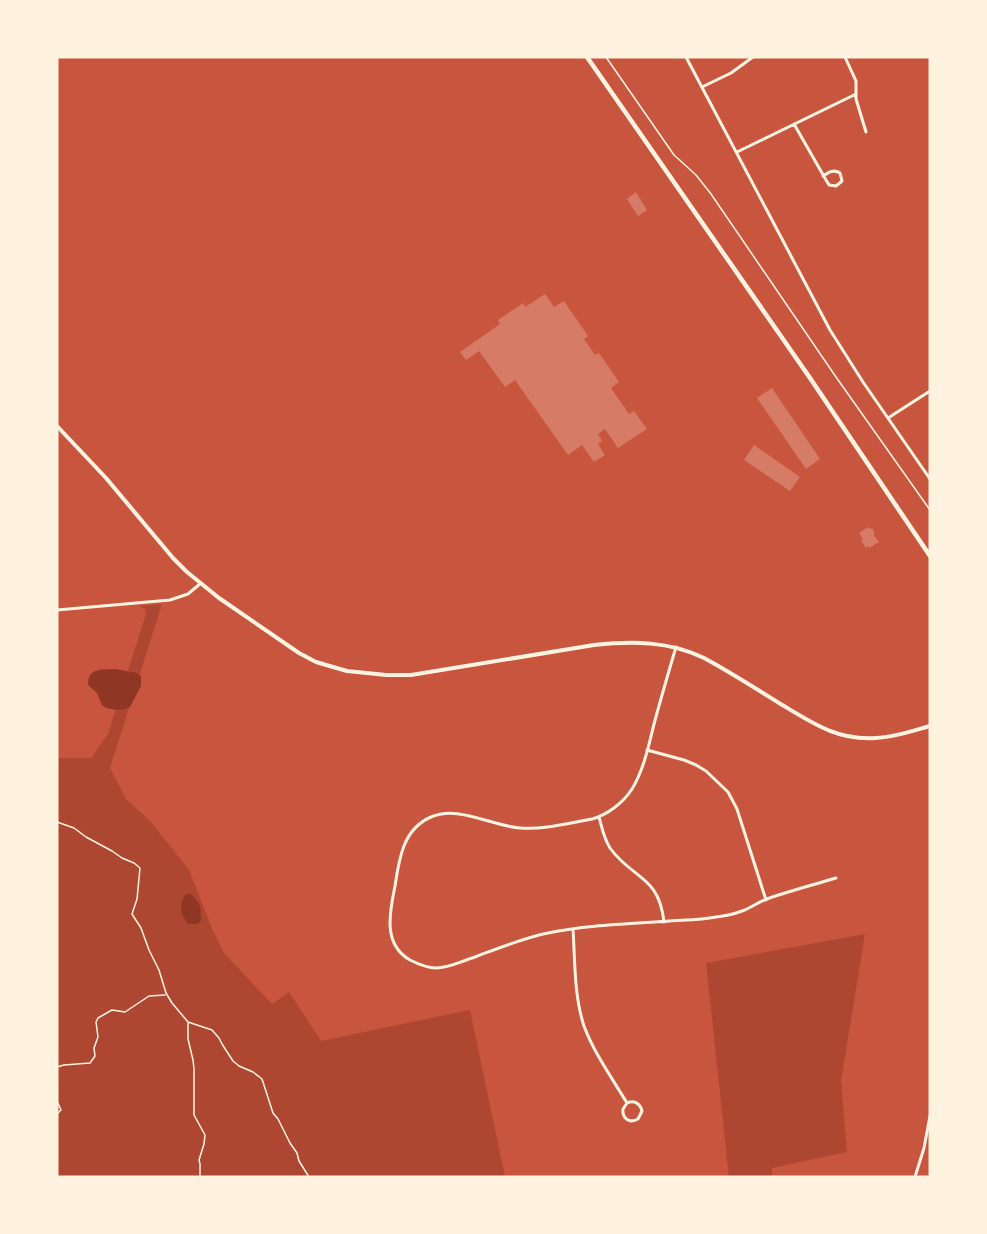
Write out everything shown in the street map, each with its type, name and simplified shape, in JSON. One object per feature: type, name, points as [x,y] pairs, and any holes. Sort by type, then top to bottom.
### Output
[{"type":"main road","points":[[587,57],[810,378],[930,556]]},
{"type":"street","points":[[686,57],[830,330],[930,479]]},
{"type":"street","points":[[702,87],[731,73],[753,57]]},
{"type":"street","points":[[845,57],[855,76],[856,94],[866,132]]},
{"type":"street","points":[[736,152],[856,94]]},
{"type":"street","points":[[794,124],[823,176],[831,186],[839,185],[842,181],[840,173],[836,171],[823,176]]},
{"type":"street","points":[[888,418],[930,391]]},
{"type":"street","points":[[57,426],[106,478],[173,558],[220,599],[299,653],[316,662],[347,670],[386,675],[411,675],[605,644],[642,642],[676,647],[712,662],[828,731],[851,737],[875,738],[930,726]]},
{"type":"street","points":[[57,610],[170,600],[188,594],[201,583]]},
{"type":"street","points":[[676,647],[637,780],[622,801],[599,817],[535,828],[509,827],[452,813],[433,816],[421,822],[412,831],[405,842],[399,861],[390,912],[392,938],[398,949],[417,964],[436,968],[449,966],[531,937],[573,929],[730,915],[766,900],[836,878]]},
{"type":"street","points":[[647,750],[696,765],[706,771],[728,792],[737,809],[766,900]]},
{"type":"street","points":[[599,817],[612,851],[647,882],[657,896],[664,922]]},
{"type":"street","points":[[573,929],[580,1012],[584,1025],[594,1048],[627,1103]]},
{"type":"street","points":[[633,1102],[639,1105],[642,1111],[638,1119],[632,1121],[624,1117],[623,1109],[627,1103],[633,1102]]},
{"type":"street","points":[[915,1177],[924,1148],[930,1116]]},
{"type":"path","points":[[606,57],[674,155],[704,184],[930,510]]},
{"type":"path","points":[[58,823],[74,828],[140,868],[137,899],[132,914],[141,928],[167,995],[188,1022],[212,1030],[233,1061],[262,1079],[273,1113],[309,1177]]},
{"type":"path","points":[[57,1067],[90,1063],[95,1058],[94,1048],[98,1037],[96,1022],[102,1014],[112,1010],[125,1012],[152,995],[167,995]]},
{"type":"path","points":[[188,1022],[188,1039],[194,1069],[194,1115],[205,1135],[199,1160],[200,1177]]},
{"type":"path","points":[[57,1101],[61,1110],[57,1114]]},
{"type":"shaded area","points":[[162,604],[110,768],[126,799],[151,822],[189,870],[224,953],[272,1004],[289,992],[321,1041],[470,1010],[505,1177],[57,1177],[57,758],[91,758],[108,734],[146,614],[145,609],[139,606]]},
{"type":"shaded area","points":[[115,669],[137,673],[141,676],[141,686],[130,707],[125,709],[106,708],[102,705],[97,693],[88,685],[93,672]]},
{"type":"shaded area","points":[[186,894],[191,894],[200,906],[201,921],[197,924],[188,924],[183,917],[181,906]]},
{"type":"shaded area","points":[[865,934],[841,1081],[847,1152],[772,1168],[772,1177],[729,1177],[706,963]]},
{"type":"building","points":[[636,192],[647,210],[638,216],[627,199]]},
{"type":"building","points":[[545,294],[554,307],[564,301],[588,336],[584,339],[595,355],[599,353],[619,382],[611,388],[629,414],[634,411],[647,429],[618,448],[605,429],[598,434],[602,441],[598,444],[605,455],[594,462],[582,445],[568,455],[515,380],[505,387],[479,351],[466,360],[460,352],[500,324],[498,320],[523,303],[525,307]]},
{"type":"building","points":[[772,388],[820,459],[806,469],[757,398]]},
{"type":"building","points":[[754,445],[800,477],[790,491],[744,460]]},
{"type":"building","points":[[868,527],[872,528],[879,542],[866,548],[859,533]]}]
